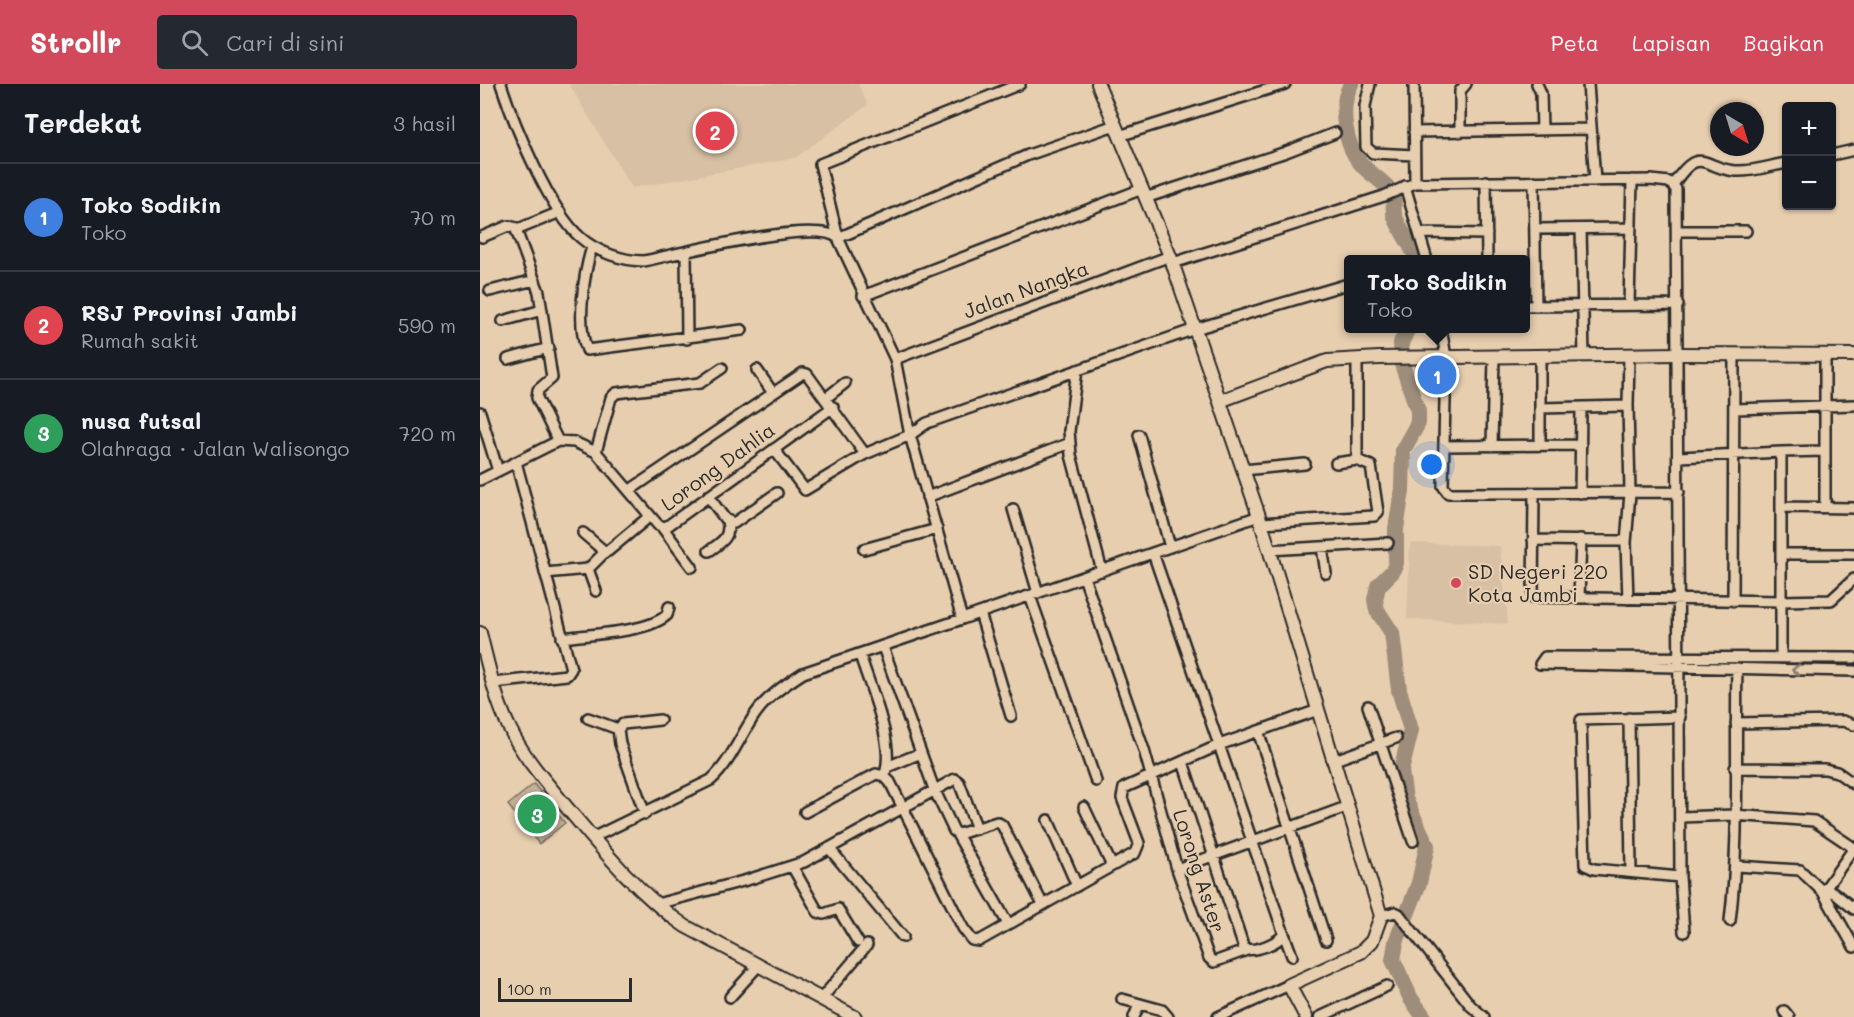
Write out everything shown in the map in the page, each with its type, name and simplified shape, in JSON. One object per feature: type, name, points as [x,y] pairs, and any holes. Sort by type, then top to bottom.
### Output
[{"type":"street","points":[[501,84],[519,133],[560,212],[579,237],[592,247],[633,261],[789,232],[830,234],[838,238]]},
{"type":"street","points":[[962,619],[910,435],[895,359],[863,296],[838,238],[820,164],[1020,84]]},
{"type":"street","points":[[1098,84],[1171,260],[1195,328],[1260,520],[1381,916],[1372,941],[1361,952],[1220,1017]]},
{"type":"street","points":[[838,238],[1028,155],[1286,84]]},
{"type":"street","points":[[1370,84],[1365,106],[1366,147],[1373,153],[1414,155]]},
{"type":"street","points":[[1414,84],[1414,155],[1410,184],[1426,255]]},
{"type":"street","points":[[1460,132],[1460,91],[1466,84]]},
{"type":"street","points":[[1534,84],[1541,93],[1542,130]]},
{"type":"street","points":[[1588,84],[1595,181]]},
{"type":"street","points":[[1414,132],[1591,129]]},
{"type":"street","points":[[863,296],[1143,193],[1286,153],[1335,133]]},
{"type":"street","points":[[1836,154],[1854,150]]},
{"type":"street","points":[[1673,185],[1685,170],[1698,161],[1707,161],[1736,171],[1782,164]]},
{"type":"street","points":[[1629,305],[1632,180]]},
{"type":"street","points":[[1534,181],[1536,306]]},
{"type":"street","points":[[1410,184],[1664,181],[1673,185],[1677,195],[1680,877],[1684,932]]},
{"type":"street","points":[[1486,182],[1487,255]]},
{"type":"street","name":"Jalan Nangka","points":[[895,359],[1171,260],[1384,196],[1410,184]]},
{"type":"street","points":[[482,237],[508,226],[517,228],[560,212]]},
{"type":"street","points":[[480,480],[558,441],[536,394],[552,378],[549,348],[535,280],[518,238],[517,228]]},
{"type":"street","points":[[1535,229],[1631,228]]},
{"type":"street","points":[[1581,229],[1581,305],[1584,355]]},
{"type":"street","points":[[1677,231],[1746,231]]},
{"type":"street","points":[[1419,233],[1487,234]]},
{"type":"street","points":[[592,247],[584,277],[583,330],[586,349],[687,339],[742,330]]},
{"type":"street","points":[[686,252],[687,339]]},
{"type":"street","points":[[490,291],[535,280]]},
{"type":"street","points":[[774,448],[804,490],[865,454],[910,435],[927,423],[1195,328],[1344,285]]},
{"type":"street","points":[[1530,306],[1678,305]]},
{"type":"street","points":[[503,321],[542,310]]},
{"type":"street","points":[[1442,333],[1446,357],[1443,486],[1448,493],[1679,492]]},
{"type":"street","points":[[508,359],[549,348]]},
{"type":"street","points":[[1628,599],[1626,543],[1630,492],[1629,355]]},
{"type":"street","points":[[1733,601],[1734,355]]},
{"type":"street","points":[[1825,355],[1825,507]]},
{"type":"street","points":[[1220,402],[1326,361],[1494,356],[1854,355]]},
{"type":"street","points":[[1492,446],[1494,356]]},
{"type":"street","points":[[1540,356],[1540,445]]},
{"type":"street","points":[[1357,359],[1357,460]]},
{"type":"street","points":[[596,452],[611,398],[616,393],[700,383],[722,368]]},
{"type":"street","points":[[757,370],[773,393]]},
{"type":"street","points":[[1077,370],[1070,443],[1071,455],[1102,571]]},
{"type":"street","points":[[630,490],[773,393],[805,374],[833,407],[865,454]]},
{"type":"street","points":[[826,398],[845,383]]},
{"type":"street","points":[[1735,409],[1854,405]]},
{"type":"street","points":[[1540,408],[1628,406]]},
{"type":"street","name":"Lorong Dahlia","points":[[558,441],[574,442],[596,452],[662,527],[669,526],[833,407]]},
{"type":"street","points":[[1580,493],[1581,408]]},
{"type":"street","points":[[480,412],[498,471]]},
{"type":"street","points":[[1139,435],[1170,547]]},
{"type":"street","points":[[927,497],[1070,443]]},
{"type":"street","points":[[1444,446],[1581,445]]},
{"type":"street","points":[[1679,457],[1825,451]]},
{"type":"street","points":[[1781,452],[1781,657]]},
{"type":"street","points":[[592,838],[705,784],[717,775],[757,711],[778,689],[803,673],[1170,547],[1260,520],[1374,516],[1378,512],[1372,469],[1368,463],[1357,460],[1336,463]]},
{"type":"street","points":[[493,683],[567,675],[571,669],[516,462]]},
{"type":"street","points":[[1243,470],[1305,464]]},
{"type":"street","points":[[727,521],[734,523],[777,493]]},
{"type":"street","points":[[1534,493],[1533,597],[1733,601],[1831,600],[1854,579]]},
{"type":"street","points":[[708,496],[727,521],[729,530],[726,538],[709,551]]},
{"type":"street","points":[[1781,507],[1854,508]]},
{"type":"street","points":[[1013,509],[1034,595],[1096,781]]},
{"type":"street","points":[[545,573],[588,569],[606,551],[650,516]]},
{"type":"street","points":[[662,527],[692,567]]},
{"type":"street","points":[[864,549],[937,530]]},
{"type":"street","points":[[583,533],[606,551]]},
{"type":"street","points":[[1579,598],[1581,539]]},
{"type":"street","points":[[1533,540],[1617,539],[1626,543]]},
{"type":"street","points":[[1269,550],[1388,543]]},
{"type":"street","points":[[1322,547],[1326,573]]},
{"type":"street","points":[[1153,553],[1292,956]]},
{"type":"street","points":[[1781,554],[1854,554]]},
{"type":"street","points":[[588,569],[596,591]]},
{"type":"street","name":"Lorong Aster","points":[[1084,577],[1151,776],[1177,869],[1209,958],[1214,962],[1247,950]]},
{"type":"street","points":[[562,638],[631,629],[659,621],[667,615],[669,607]]},
{"type":"street","points":[[980,613],[1011,716]]},
{"type":"street","points":[[480,633],[493,683],[515,740],[592,838],[657,904],[685,926],[855,1017]]},
{"type":"street","points":[[883,647],[934,789],[1008,924]]},
{"type":"street","points":[[860,654],[887,746],[886,772],[890,782],[946,897],[972,940],[979,941],[1135,853],[1139,843],[1122,798],[1124,788],[1219,745],[1318,710]]},
{"type":"street","points":[[1854,658],[1720,657],[1680,662],[1540,664],[1545,657],[1680,662],[1737,669],[1854,671]]},
{"type":"street","points":[[1720,657],[1721,668]]},
{"type":"street","points":[[1730,921],[1737,866],[1734,815],[1737,669]]},
{"type":"street","points":[[1368,706],[1413,840]]},
{"type":"street","points":[[1680,717],[1581,720],[1584,863],[1588,867],[1680,877]]},
{"type":"street","points":[[588,718],[618,729]]},
{"type":"street","points":[[1629,718],[1631,872]]},
{"type":"street","points":[[618,729],[623,724],[660,720]]},
{"type":"street","points":[[1736,723],[1843,721],[1854,725]]},
{"type":"street","points":[[618,729],[620,744],[645,814]]},
{"type":"street","points":[[1258,731],[1326,940]]},
{"type":"street","points":[[1332,761],[1396,738]]},
{"type":"street","points":[[805,812],[921,753]]},
{"type":"street","points":[[1183,762],[1244,948],[1247,950],[1279,939],[1284,934]]},
{"type":"street","points":[[1735,768],[1825,769],[1837,772],[1854,784]]},
{"type":"street","points":[[657,904],[792,866],[829,848],[934,789],[957,779],[977,829]]},
{"type":"street","points":[[1084,807],[1112,866]]},
{"type":"street","points":[[1177,869],[1346,807]]},
{"type":"street","points":[[1681,817],[1734,815],[1814,820],[1854,848],[1823,892]]},
{"type":"street","points":[[1048,820],[1077,886]]},
{"type":"street","points":[[957,834],[998,822],[1002,825],[1043,905]]},
{"type":"street","points":[[829,848],[903,937]]},
{"type":"street","points":[[792,866],[818,912],[824,914],[836,909],[840,911],[862,944],[821,999]]},
{"type":"street","points":[[1737,866],[1800,870],[1823,892],[1854,946]]},
{"type":"street","points":[[1823,892],[1833,892],[1854,909]]},
{"type":"street","points":[[1381,916],[1395,912],[1400,916],[1471,1006],[1484,1017]]},
{"type":"street","points":[[730,997],[758,966]]},
{"type":"street","points":[[1289,985],[1306,1017]]},
{"type":"street","points":[[1320,1017],[1387,986]]},
{"type":"street","points":[[1122,999],[1162,1010],[1168,1017]]},
{"type":"street","points":[[1134,1017],[1139,1005]]},
{"type":"shaded area","points":[[569,84],[858,84],[868,105],[795,158],[632,188]]},
{"type":"shaded area","name":"SD Negeri 220 Kota Jambi","points":[[1410,543],[1500,546],[1508,624],[1407,619]]},
{"type":"shaded area","points":[[534,784],[565,823],[539,844],[508,805]]},
{"type":"waterway","points":[[1351,84],[1344,115],[1352,149],[1363,166],[1390,191],[1396,220],[1415,255]]},
{"type":"waterway","points":[[1406,333],[1401,343],[1402,364],[1418,411],[1418,423],[1403,450],[1402,491],[1396,529],[1396,563],[1393,571],[1378,586],[1375,600],[1377,610],[1392,633],[1399,690],[1411,730],[1401,771],[1405,799],[1427,846],[1419,883],[1396,942],[1393,960],[1411,999],[1424,1017]]},
{"type":"place","name":"RSJ Provinsi Jambi","points":[[715,131]]},
{"type":"place","name":"Toko Sodikin","points":[[1437,375]]},
{"type":"place","name":"SD Negeri 220 Kota Jambi","points":[[1456,583]]},
{"type":"place","name":"nusa futsal","points":[[537,814]]}]
